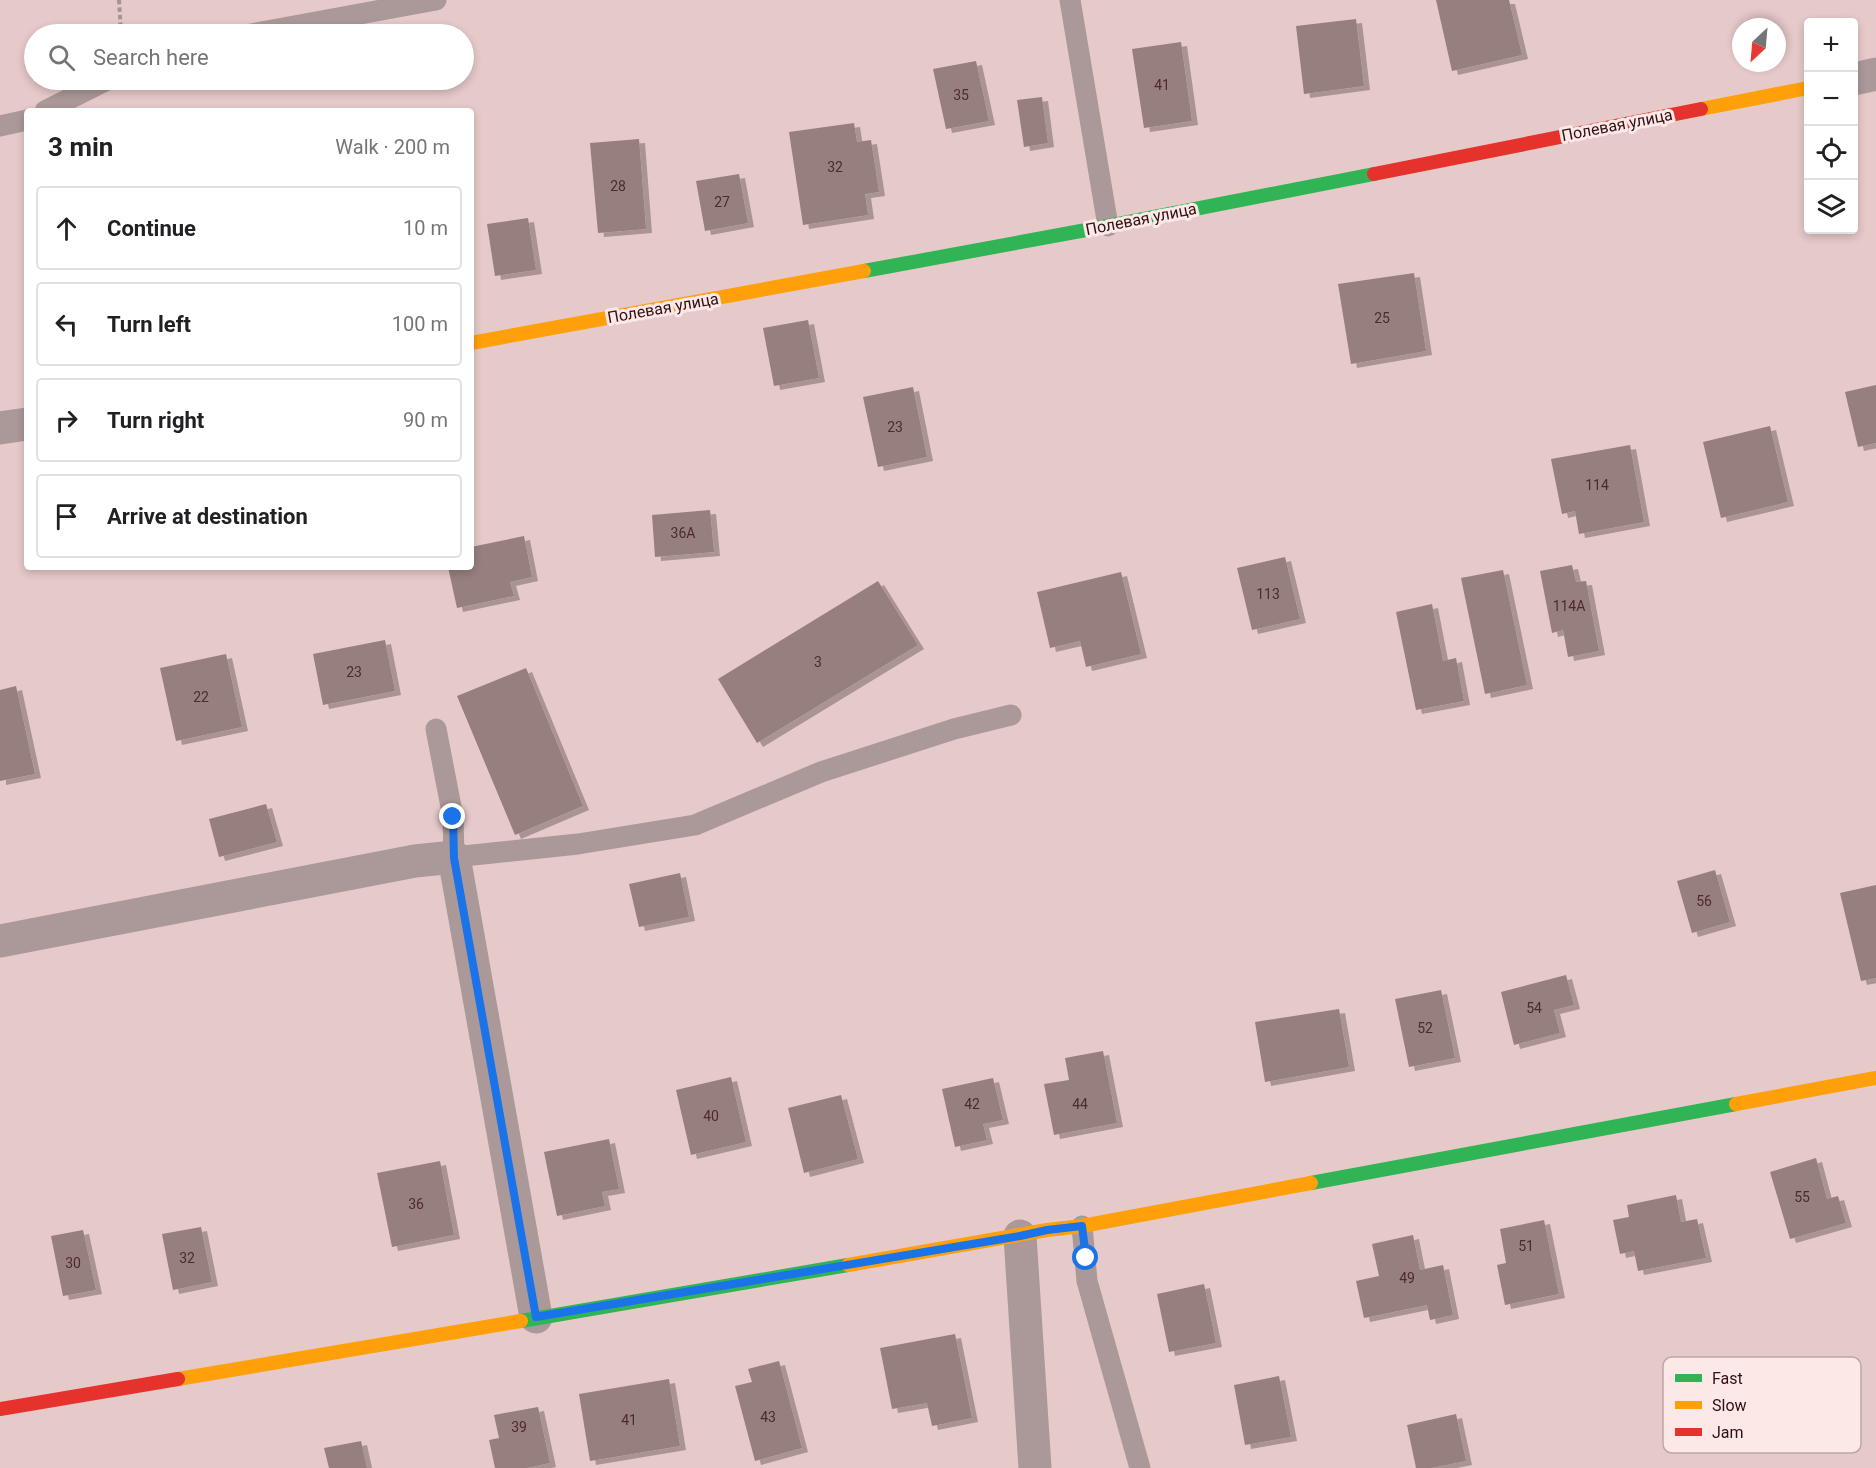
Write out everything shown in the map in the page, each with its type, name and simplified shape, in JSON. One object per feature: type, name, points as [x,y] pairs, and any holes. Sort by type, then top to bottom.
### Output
[{"type":"main road","name":"Полевая улица","points":[[474,342],[1108,226],[1804,89]]},
{"type":"main road","points":[[0,1409],[1047,1230],[1082,1226],[1876,1078]]},
{"type":"street","points":[[1858,78],[1876,74]]},
{"type":"street","points":[[0,428],[24,424]]},
{"type":"street","points":[[0,941],[403,863],[454,858],[536,1317]]},
{"type":"street","points":[[1020,1236],[1035,1468]]},
{"type":"lane","points":[[305,24],[436,0]]},
{"type":"lane","points":[[1070,0],[1108,226]]},
{"type":"lane","points":[[51,108],[86,90]]},
{"type":"lane","points":[[0,126],[24,121]]},
{"type":"lane","points":[[436,729],[453,817],[454,858],[578,844],[695,825],[821,772],[954,729],[1011,715]]},
{"type":"lane","points":[[1082,1226],[1088,1281],[1140,1468]]},
{"type":"path","points":[[119,0],[120,24]]},
{"type":"building","points":[[1436,0],[1509,0],[1522,55],[1452,71]]},
{"type":"building","points":[[1356,19],[1364,86],[1304,94],[1296,26]]},
{"type":"building","points":[[1181,42],[1192,121],[1144,128],[1132,49]]},
{"type":"building","points":[[976,61],[989,121],[946,129],[933,69]]},
{"type":"building","points":[[1042,97],[1048,143],[1024,147],[1017,100]]},
{"type":"building","points":[[854,123],[857,142],[871,140],[879,192],[865,194],[868,215],[803,225],[789,132]]},
{"type":"building","points":[[639,139],[646,229],[598,233],[590,143]]},
{"type":"building","points":[[739,174],[748,223],[705,231],[696,181]]},
{"type":"building","points":[[528,218],[536,270],[495,276],[487,224]]},
{"type":"building","points":[[1414,273],[1426,351],[1351,364],[1338,284]]},
{"type":"building","points":[[808,320],[819,378],[774,386],[763,328]]},
{"type":"building","points":[[1876,385],[1876,443],[1858,447],[1845,392]]},
{"type":"building","points":[[913,387],[927,457],[878,467],[863,397]]},
{"type":"building","points":[[1770,426],[1788,502],[1721,518],[1703,442]]},
{"type":"building","points":[[1630,445],[1644,522],[1579,534],[1575,511],[1562,514],[1551,459]]},
{"type":"building","points":[[710,510],[714,552],[655,557],[652,515]]},
{"type":"building","points":[[524,536],[532,577],[510,582],[514,596],[457,608],[449,570],[474,570],[474,546]]},
{"type":"building","points":[[1285,557],[1300,619],[1252,630],[1237,568]]},
{"type":"building","points":[[1572,565],[1576,582],[1586,581],[1599,651],[1568,657],[1563,630],[1552,633],[1540,571]]},
{"type":"building","points":[[1503,570],[1527,685],[1485,694],[1461,578]]},
{"type":"building","points":[[1121,572],[1141,654],[1086,667],[1080,641],[1050,648],[1037,592]]},
{"type":"building","points":[[878,581],[918,645],[757,743],[718,679]]},
{"type":"building","points":[[1432,604],[1443,661],[1456,658],[1464,701],[1416,710],[1396,612]]},
{"type":"building","points":[[385,640],[395,691],[323,705],[313,654]]},
{"type":"building","points":[[226,654],[242,727],[176,741],[160,668]]},
{"type":"building","points":[[526,668],[583,806],[515,835],[457,696]]},
{"type":"building","points":[[16,686],[35,774],[0,781],[0,690]]},
{"type":"building","points":[[266,804],[277,842],[219,857],[209,819]]},
{"type":"building","points":[[1715,870],[1730,922],[1692,933],[1677,881]]},
{"type":"building","points":[[680,873],[689,917],[639,927],[629,884]]},
{"type":"building","points":[[1876,885],[1876,978],[1861,981],[1840,893]]},
{"type":"building","points":[[1566,975],[1574,1005],[1554,1010],[1560,1033],[1514,1045],[1501,992]]},
{"type":"building","points":[[1441,990],[1455,1058],[1409,1067],[1395,999]]},
{"type":"building","points":[[1339,1009],[1349,1067],[1265,1082],[1255,1022]]},
{"type":"building","points":[[1103,1051],[1117,1123],[1054,1135],[1044,1084],[1069,1080],[1065,1058]]},
{"type":"building","points":[[731,1077],[746,1142],[691,1155],[676,1090]]},
{"type":"building","points":[[993,1078],[1003,1120],[983,1124],[987,1140],[955,1147],[942,1089]]},
{"type":"building","points":[[841,1095],[858,1159],[804,1173],[788,1108]]},
{"type":"building","points":[[609,1139],[619,1189],[602,1192],[605,1206],[557,1216],[544,1152]]},
{"type":"building","points":[[1816,1158],[1827,1199],[1838,1196],[1846,1223],[1790,1239],[1770,1172]]},
{"type":"building","points":[[440,1161],[454,1235],[392,1247],[377,1173]]},
{"type":"building","points":[[1676,1195],[1681,1222],[1697,1219],[1706,1258],[1638,1271],[1634,1251],[1620,1254],[1613,1220],[1629,1217],[1627,1205]]},
{"type":"building","points":[[1544,1220],[1559,1294],[1505,1305],[1497,1265],[1506,1263],[1500,1229]]},
{"type":"building","points":[[201,1227],[212,1282],[173,1290],[162,1234]]},
{"type":"building","points":[[83,1230],[96,1290],[63,1296],[51,1236]]},
{"type":"building","points":[[1413,1235],[1420,1270],[1443,1265],[1453,1315],[1430,1320],[1427,1305],[1364,1318],[1356,1281],[1379,1276],[1372,1244]]},
{"type":"building","points":[[1204,1284],[1216,1343],[1169,1352],[1157,1294]]},
{"type":"building","points":[[955,1334],[972,1418],[932,1426],[927,1403],[892,1409],[880,1348]]},
{"type":"building","points":[[779,1361],[802,1448],[755,1461],[735,1386],[752,1382],[748,1369]]},
{"type":"building","points":[[1279,1376],[1291,1437],[1245,1445],[1234,1385]]},
{"type":"building","points":[[669,1379],[680,1446],[590,1461],[579,1394]]},
{"type":"building","points":[[538,1407],[550,1463],[527,1468],[495,1468],[489,1440],[499,1438],[494,1415]]},
{"type":"building","points":[[1456,1414],[1466,1461],[1431,1468],[1416,1468],[1407,1425]]},
{"type":"building","points":[[361,1441],[367,1468],[329,1468],[324,1448]]},
{"type":"traffic: fast","points":[[864,271],[1374,174]]},
{"type":"traffic: fast","points":[[1311,1183],[1736,1104]]},
{"type":"traffic: fast","points":[[521,1321],[848,1265]]},
{"type":"traffic: slow","points":[[1701,109],[1804,89]]},
{"type":"traffic: slow","points":[[474,342],[864,271]]},
{"type":"traffic: slow","points":[[1736,1104],[1876,1078]]},
{"type":"traffic: slow","points":[[848,1265],[1047,1230],[1082,1226],[1311,1183]]},
{"type":"traffic: slow","points":[[178,1379],[521,1321]]},
{"type":"traffic: jam","points":[[1374,174],[1701,109]]},
{"type":"traffic: jam","points":[[0,1409],[178,1379]]},
{"type":"route","points":[[453,817],[454,858],[536,1317],[1047,1230],[1082,1226],[1086,1258]]}]
